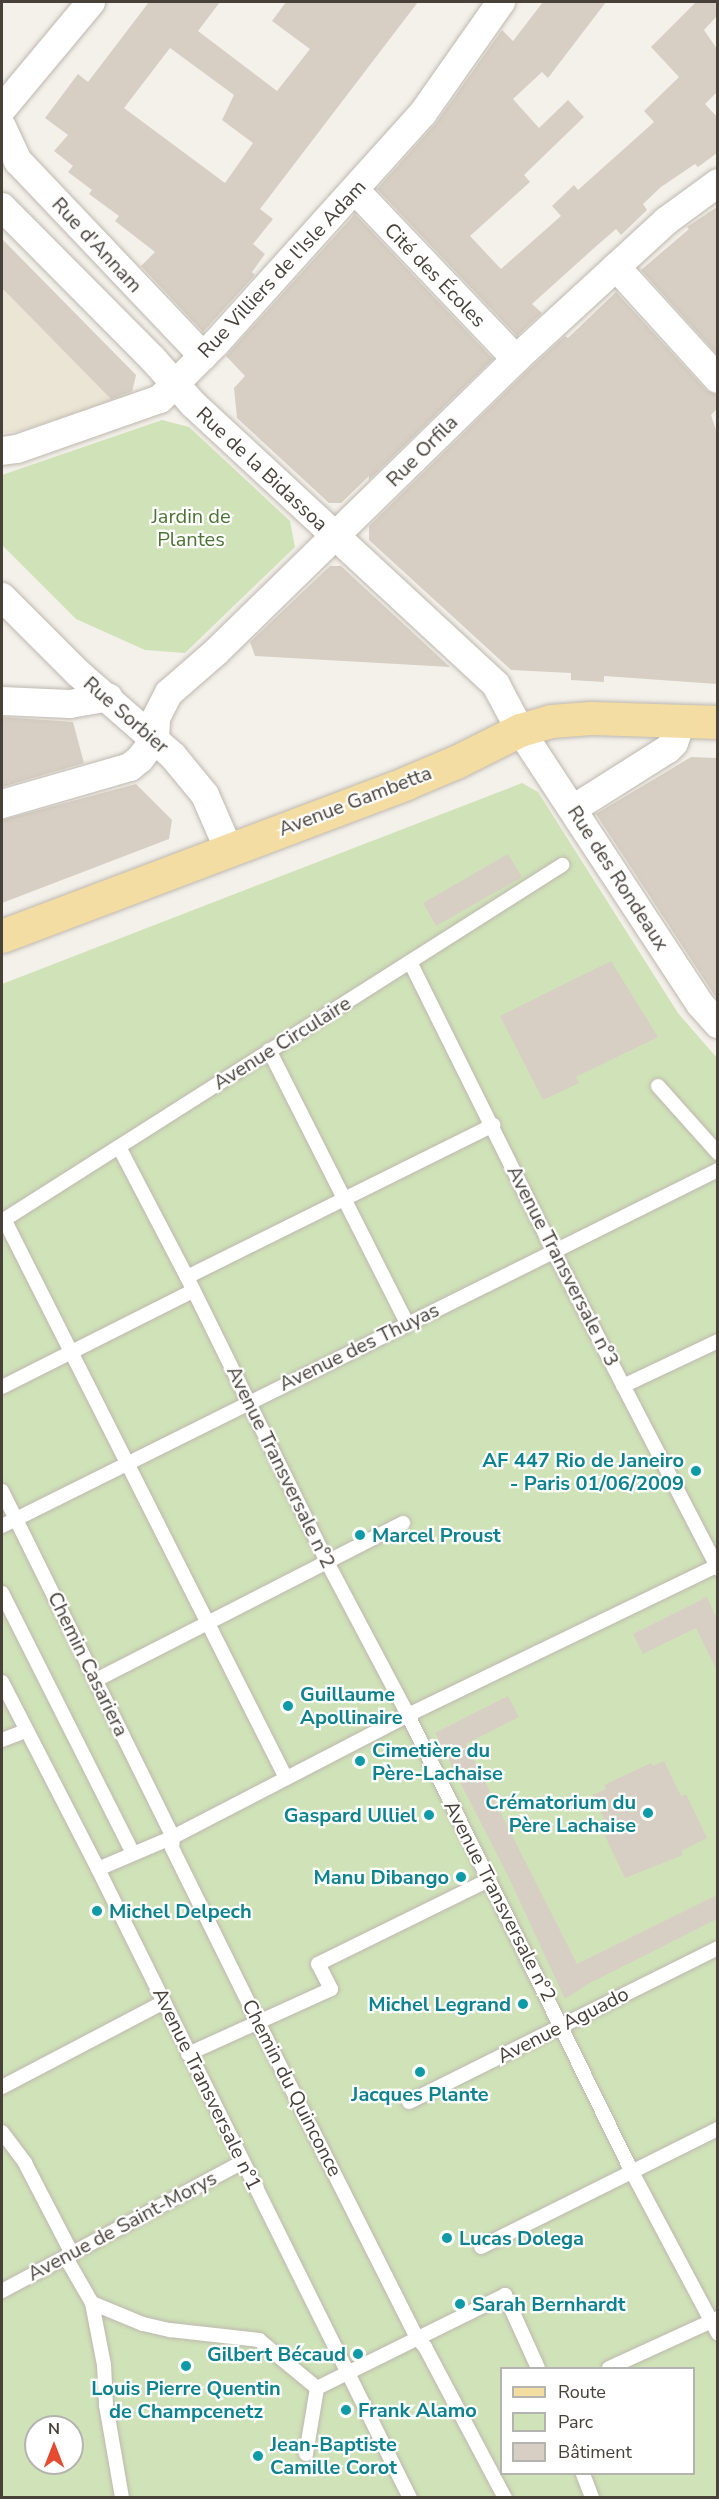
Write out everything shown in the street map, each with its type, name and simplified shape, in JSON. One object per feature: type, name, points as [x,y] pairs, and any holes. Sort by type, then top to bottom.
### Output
[{"type":"main road","name":"Avenue Gambetta","points":[[2,936],[406,783],[456,762],[520,730],[551,722],[591,718],[717,722]]},
{"type":"street","points":[[2,109],[91,2]]},
{"type":"street","name":"Rue Villiers de l'Isle Adam","points":[[2,451],[17,449],[147,406],[160,399],[203,356],[423,113],[501,2]]},
{"type":"street","name":"Rue d'Annam","points":[[2,127],[18,161],[203,356]]},
{"type":"street","name":"Rue Orfila","points":[[155,739],[156,718],[168,693],[216,652],[516,359],[666,221],[717,183]]},
{"type":"street","name":"Cité des Écoles","points":[[355,190],[516,359]]},
{"type":"street","name":"Rue de la Bidassoa","points":[[2,207],[194,404],[496,685],[520,730]]},
{"type":"street","points":[[616,267],[717,379]]},
{"type":"street","name":"Rue Sorbier","points":[[2,597],[78,674],[155,739],[205,795],[228,849]]},
{"type":"street","points":[[2,701],[70,704],[108,697]]},
{"type":"street","points":[[573,809],[668,749],[674,743],[681,721]]},
{"type":"street","name":"Rue des Rondeaux","points":[[520,730],[700,1004],[717,1024]]},
{"type":"street","points":[[2,804],[130,767],[141,759],[155,739]]},
{"type":"lane","name":"Avenue Circulaire","points":[[3,1220],[562,866]]},
{"type":"lane","name":"Avenue Transversale n°3","points":[[410,962],[493,1125],[554,1252],[717,1567]]},
{"type":"lane","points":[[269,1050],[407,1323]]},
{"type":"lane","points":[[658,1086],[717,1153]]},
{"type":"lane","points":[[187,1277],[493,1125]]},
{"type":"lane","name":"Avenue Transversale n°2","points":[[119,1147],[187,1277],[327,1562],[408,1715],[632,2172],[715,2324]]},
{"type":"lane","name":"Avenue des Thuyas","points":[[2,1526],[127,1465],[249,1401],[717,1170]]},
{"type":"lane","points":[[3,1220],[286,1778]]},
{"type":"lane","points":[[2,1387],[194,1291]]},
{"type":"lane","points":[[623,1386],[717,1341]]},
{"type":"lane","name":"Chemin Casariera","points":[[2,1491],[173,1837]]},
{"type":"lane","points":[[96,1680],[403,1523]]},
{"type":"lane","points":[[98,1869],[173,1837],[408,1715],[717,1567]]},
{"type":"lane","points":[[2,1593],[133,1853]]},
{"type":"lane","name":"Avenue Transversale n°1","points":[[2,1682],[25,1731],[98,1869],[410,2498]]},
{"type":"lane","points":[[2,1740],[25,1731]]},
{"type":"lane","name":"Chemin du Quinconce","points":[[173,1837],[172,1848],[259,2024],[417,2338],[425,2347],[505,2498]]},
{"type":"lane","points":[[188,2054],[259,2024],[331,1989],[318,1964],[489,1880]]},
{"type":"lane","name":"Avenue Aguado","points":[[409,2103],[716,1951]]},
{"type":"lane","points":[[2,2087],[164,2002]]},
{"type":"lane","points":[[481,2247],[717,2129]]},
{"type":"lane","points":[[2,2132],[25,2163],[70,2254],[69,2263],[92,2303],[104,2365],[106,2405],[122,2498]]},
{"type":"lane","name":"Avenue de Saint-Morys","points":[[2,2290],[243,2162]]},
{"type":"lane","points":[[317,2388],[505,2295],[538,2367]]},
{"type":"lane","points":[[92,2303],[143,2324],[170,2330],[259,2340],[317,2388]]},
{"type":"lane","points":[[611,2367],[715,2324]]},
{"type":"lane","points":[[306,2454],[317,2388]]},
{"type":"lane","points":[[583,2475],[592,2498]]},
{"type":"shaded area","points":[[2,239],[136,375],[132,394],[20,431],[2,433]]},
{"type":"green space","name":"Jardin de Plantes","points":[[162,420],[189,427],[290,521],[295,547],[185,653],[145,650],[76,619],[2,545],[2,475]]},
{"type":"green space","name":"Cimetière du Père-Lachaise","points":[[522,783],[538,792],[678,1013],[717,1058],[717,2497],[2,2498],[2,984]]},
{"type":"building","points":[[149,2],[220,2],[198,31],[277,91],[310,49],[272,21],[286,2],[418,2],[260,209],[273,219],[253,244],[265,254],[252,272],[255,275],[203,332],[141,266],[155,252],[115,221],[119,216],[89,194],[92,190],[68,172],[73,166],[54,151],[68,135],[45,118],[78,74],[88,82]],"holes":[[[170,48],[234,95],[222,120],[253,143],[225,183],[124,108]]]},
{"type":"building","points":[[543,2],[606,2],[548,78],[542,72],[513,99],[539,128],[568,100],[584,117],[524,175],[530,182],[470,236],[501,269],[561,216],[552,206],[574,185],[578,190],[654,122],[644,111],[679,77],[651,47],[696,2],[717,2],[717,16],[704,30],[717,49],[717,92],[705,104],[717,117],[717,153],[698,167],[695,164],[661,187],[643,204],[647,210],[621,235],[616,229],[532,304],[542,313],[517,336],[377,189],[436,123],[502,30],[513,41]]},
{"type":"building","points":[[717,207],[717,354],[641,270],[689,229],[687,227]]},
{"type":"building","points":[[355,214],[493,359],[369,480],[369,476],[341,503],[329,503],[237,418],[234,388],[245,376],[226,356]]},
{"type":"building","points":[[2,239],[136,375],[132,391],[111,399],[2,288]]},
{"type":"building","points":[[616,292],[706,390],[717,395],[717,409],[711,415],[717,433],[717,684],[604,676],[604,682],[571,680],[571,673],[511,670],[369,540],[369,526],[527,371],[565,336],[568,338]]},
{"type":"building","points":[[330,566],[341,566],[450,667],[255,656],[250,642]]},
{"type":"building","points":[[2,717],[73,722],[84,763],[2,787]]},
{"type":"building","points":[[691,757],[717,758],[717,999],[596,814]]},
{"type":"building","points":[[136,784],[172,820],[169,839],[2,903],[2,820]]},
{"type":"building","points":[[508,854],[522,877],[436,926],[423,903]]},
{"type":"building","points":[[611,961],[658,1037],[576,1077],[579,1083],[543,1100],[500,1016]]},
{"type":"building","points":[[707,1597],[717,1619],[717,1671],[696,1628],[643,1654],[633,1634]]},
{"type":"building","points":[[508,1696],[519,1717],[466,1744],[577,1964],[717,1895],[717,1919],[588,1984],[565,1999],[509,1878],[435,1733]]},
{"type":"building","name":"Crématorium du Père Lachaise","points":[[664,1761],[681,1796],[686,1794],[707,1838],[681,1851],[683,1855],[625,1878],[603,1832],[609,1829],[592,1795],[606,1789],[604,1785],[651,1763],[653,1766]]},
{"type":"place","name":"AF 447 Rio de Janeiro - Paris 01/06/2009","points":[[696,1471]]},
{"type":"place","name":"Marcel Proust","points":[[360,1535]]},
{"type":"place","name":"Guillaume Apollinaire","points":[[288,1706]]},
{"type":"place","name":"Cimetière du Père-Lachaise","points":[[360,1761]]},
{"type":"place","name":"Crématorium du Père Lachaise","points":[[648,1813]]},
{"type":"place","name":"Gaspard Ulliel","points":[[429,1815]]},
{"type":"place","name":"Manu Dibango","points":[[461,1877]]},
{"type":"place","name":"Michel Delpech","points":[[97,1911]]},
{"type":"place","name":"Michel Legrand","points":[[523,2004]]},
{"type":"place","name":"Jacques Plante","points":[[420,2072]]},
{"type":"place","name":"Lucas Dolega","points":[[447,2238]]},
{"type":"place","name":"Sarah Bernhardt","points":[[460,2304]]},
{"type":"place","name":"Gilbert Bécaud","points":[[358,2354]]},
{"type":"place","name":"Louis Pierre Quentin de Champcenetz","points":[[186,2366]]},
{"type":"place","name":"Frank Alamo","points":[[346,2410]]},
{"type":"place","name":"Jean-Baptiste Camille Corot","points":[[258,2456]]}]
